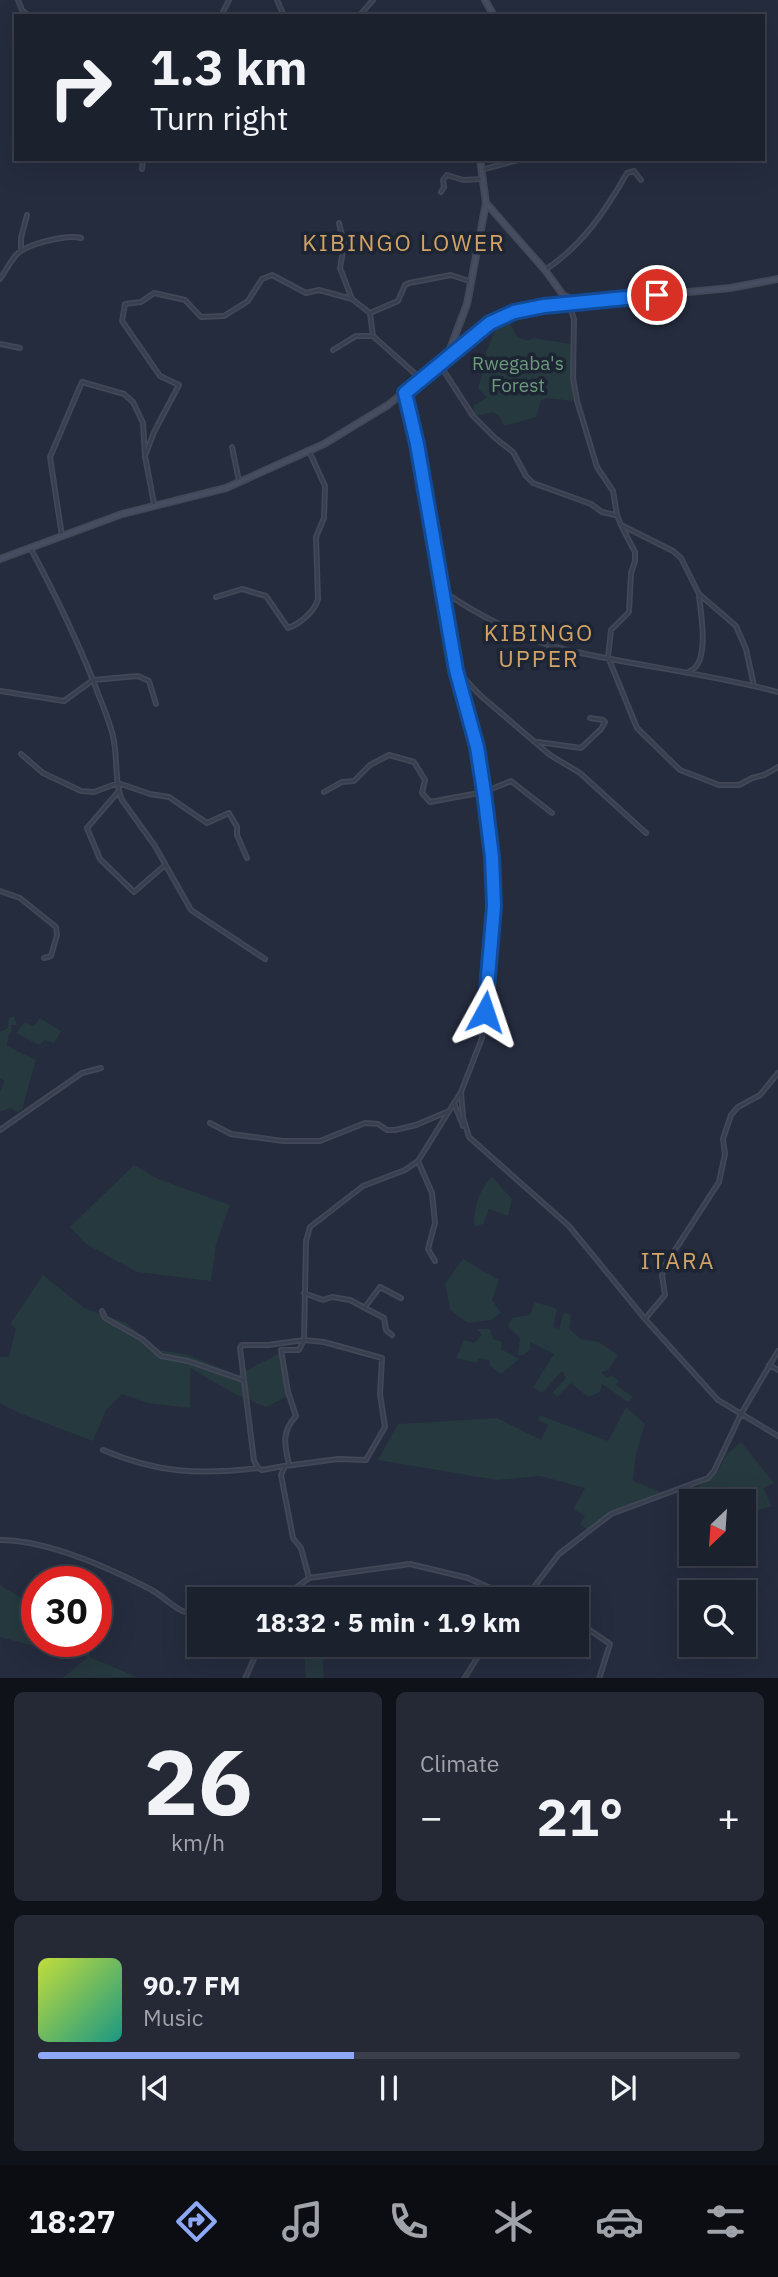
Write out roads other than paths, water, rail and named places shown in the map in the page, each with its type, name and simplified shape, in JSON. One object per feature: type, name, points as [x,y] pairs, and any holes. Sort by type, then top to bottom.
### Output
[{"type":"main road","points":[[443,363],[459,329],[473,282],[486,203],[480,161]]},
{"type":"main road","points":[[486,203],[545,270],[563,295],[579,303]]},
{"type":"main road","points":[[0,559],[155,504],[226,488],[309,451],[370,417],[405,393],[502,317],[528,308],[730,288],[778,279]]},
{"type":"main road","points":[[563,295],[564,304]]},
{"type":"street","points":[[361,14],[373,0]]},
{"type":"street","points":[[142,169],[143,161]]},
{"type":"street","points":[[481,170],[515,161]]},
{"type":"street","points":[[545,270],[583,237],[606,209],[627,173],[634,171],[641,180]]},
{"type":"street","points":[[440,192],[447,175],[463,180],[482,179]]},
{"type":"street","points":[[21,250],[27,215]]},
{"type":"street","points":[[339,223],[344,245],[340,268],[352,299]]},
{"type":"street","points":[[0,279],[21,250],[70,235],[81,238]]},
{"type":"street","points":[[145,456],[154,432],[179,385],[160,376],[123,324],[125,304],[141,302],[157,293],[185,300],[200,316],[224,316],[248,301],[260,281],[272,275],[306,293],[319,290],[352,299],[370,313],[373,335],[421,379]]},
{"type":"street","points":[[370,313],[398,301],[408,283],[451,275],[473,282]]},
{"type":"street","points":[[769,281],[777,285]]},
{"type":"street","points":[[564,304],[571,310],[574,319],[573,378],[577,401],[597,467],[613,491],[617,515],[635,552],[629,612],[611,630],[607,657],[636,727],[680,770],[730,787],[761,777],[778,767]]},
{"type":"street","points":[[333,350],[356,336],[373,335]]},
{"type":"street","points":[[0,344],[20,348]]},
{"type":"street","points":[[443,363],[473,416],[513,452],[533,483],[591,504],[605,513],[617,515]]},
{"type":"street","points":[[62,536],[50,457],[80,383],[91,383],[130,398],[142,419],[145,456],[155,504]]},
{"type":"street","points":[[309,1578],[301,1548],[293,1538],[281,1475],[287,1465],[284,1436],[286,1428],[296,1416],[288,1392],[281,1350],[299,1350],[304,1340],[306,1241],[310,1227],[363,1186],[405,1170],[418,1161],[461,1092],[482,1038],[494,906],[492,857],[477,747],[456,670],[417,444],[405,393]]},
{"type":"street","points":[[232,447],[239,481]]},
{"type":"street","points":[[216,597],[242,589],[266,596],[288,628],[316,607],[316,537],[324,517],[325,488],[309,451]]},
{"type":"street","points":[[621,525],[678,555],[699,594],[702,652],[697,667],[694,671],[687,672]]},
{"type":"street","points":[[31,549],[55,593],[93,680],[113,736],[118,792],[155,846],[191,910],[265,959]]},
{"type":"street","points":[[442,590],[481,615],[558,648],[778,692]]},
{"type":"street","points":[[699,594],[736,626],[746,649],[754,686]]},
{"type":"street","points":[[456,670],[481,696],[550,755],[575,769],[646,833]]},
{"type":"street","points":[[0,691],[64,701],[93,680],[138,676],[149,681],[156,704]]},
{"type":"street","points":[[534,741],[581,748],[605,722],[590,718]]},
{"type":"street","points":[[21,754],[43,773],[81,791],[94,792],[118,783],[150,794],[169,797],[207,822],[230,813],[247,858]]},
{"type":"street","points":[[324,792],[342,782],[354,781],[370,765],[389,754],[414,762],[425,780],[422,793],[430,802],[484,792],[511,781],[552,813]]},
{"type":"street","points":[[118,792],[87,828],[100,859],[134,892],[165,865]]},
{"type":"street","points":[[0,891],[20,898],[56,927],[57,935],[51,956],[44,958]]},
{"type":"street","points":[[0,1130],[82,1073],[101,1068]]},
{"type":"street","points":[[645,1319],[665,1295],[662,1275],[664,1267],[719,1182],[725,1154],[723,1139],[731,1115],[738,1107],[760,1095],[778,1073]]},
{"type":"street","points":[[461,1092],[465,1128]]},
{"type":"street","points":[[454,1103],[469,1137],[569,1226],[645,1319],[718,1399],[778,1436]]},
{"type":"street","points":[[211,1123],[231,1134],[282,1141],[320,1141],[365,1123],[395,1130],[416,1125],[449,1111]]},
{"type":"street","points":[[418,1161],[432,1192],[435,1223],[428,1249],[435,1261]]},
{"type":"street","points":[[365,1307],[380,1287],[401,1298]]},
{"type":"street","points":[[304,1293],[323,1300],[332,1297],[347,1300],[365,1307],[384,1318],[387,1331],[392,1335]]},
{"type":"street","points":[[102,1311],[104,1318],[142,1339],[161,1356],[188,1361],[243,1380]]},
{"type":"street","points":[[103,1450],[155,1468],[170,1468],[189,1473],[258,1468],[262,1470],[338,1459],[366,1460],[385,1427],[380,1394],[382,1358],[324,1342],[304,1340],[241,1346],[254,1461],[258,1468]]},
{"type":"street","points":[[534,1587],[559,1554],[611,1514],[708,1478],[715,1471],[741,1414],[778,1351]]},
{"type":"street","points":[[769,1366],[778,1370]]},
{"type":"street","points":[[0,1540],[21,1541],[75,1556],[151,1589],[187,1614]]},
{"type":"street","points":[[297,1587],[309,1578],[410,1564],[468,1578],[488,1587]]},
{"type":"street","points":[[589,1630],[610,1644],[599,1678]]},
{"type":"street","points":[[245,1678],[255,1657]]},
{"type":"street","points":[[464,1678],[477,1657]]},
{"type":"district","name":"KIBINGO LOWER","points":[[404,243]]},
{"type":"district","name":"KIBINGO UPPER","points":[[539,646]]},
{"type":"district","name":"ITARA","points":[[678,1261]]},
{"type":"park label","name":"Rwegaba's Forest","points":[[518,374]]}]
